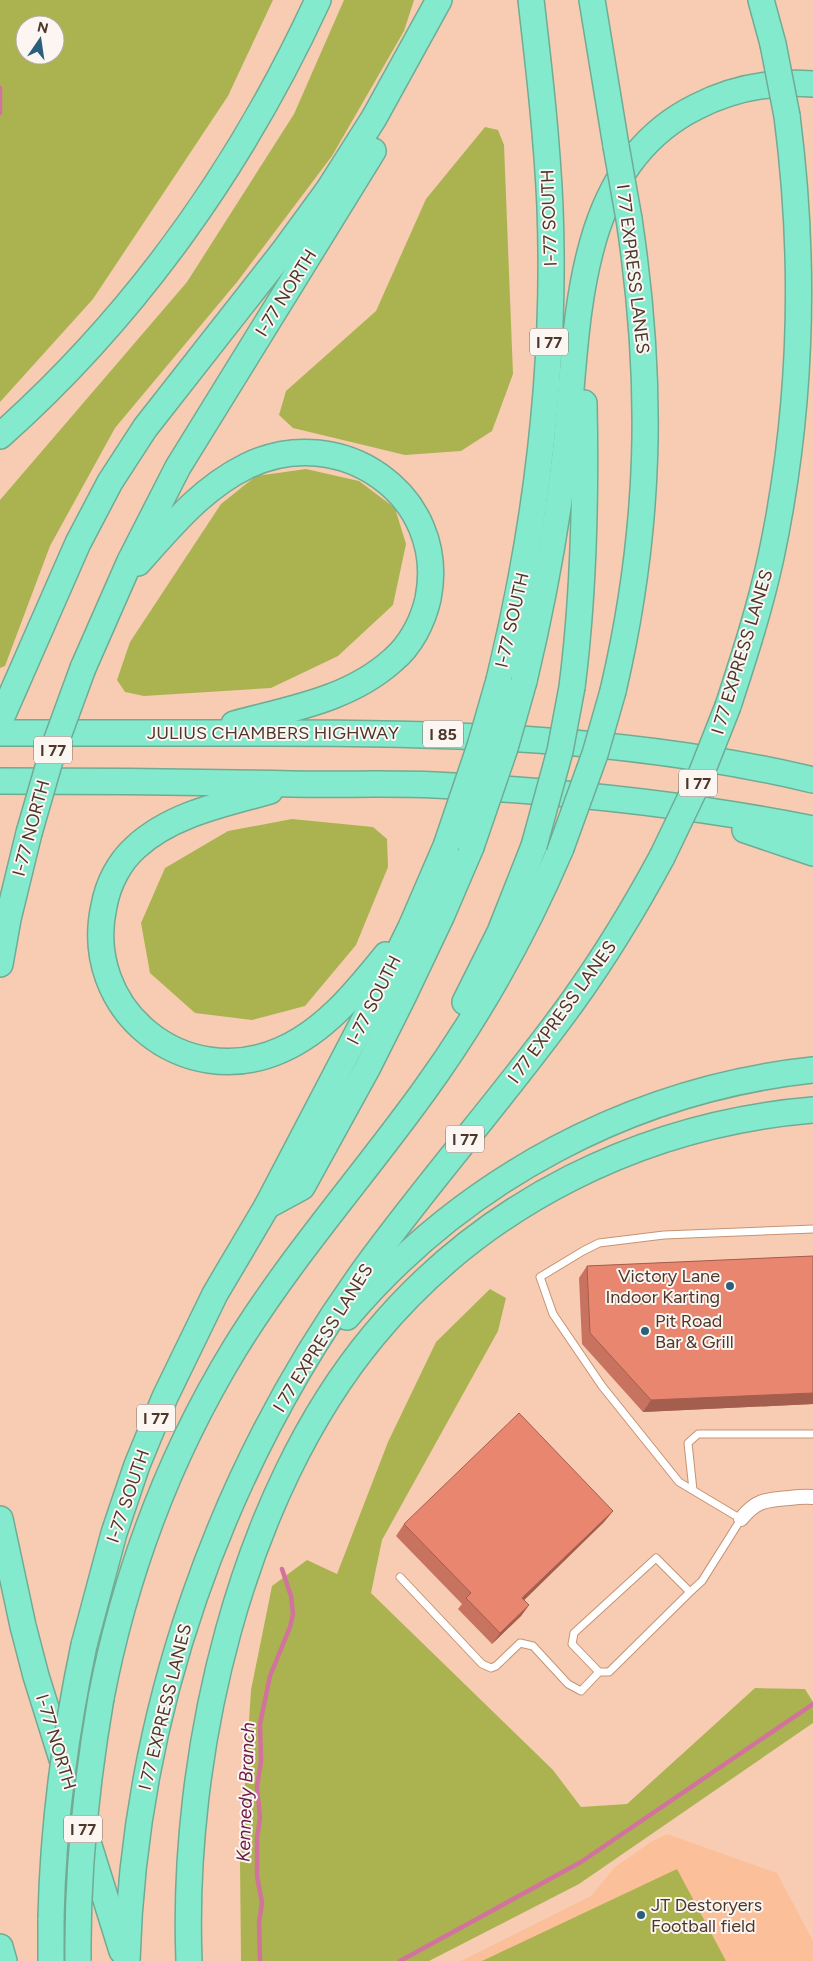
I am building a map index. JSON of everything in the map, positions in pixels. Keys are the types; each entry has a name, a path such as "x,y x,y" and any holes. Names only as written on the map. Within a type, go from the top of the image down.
{"highway":[{"path":"0,436 102,334 189,225 262,110 318,0"},
{"path":"0,721 78,543 128,453 145,428 289,244 329,189 374,118 439,0"},
{"name":"I-77 NORTH","path":"0,964 8,920 29,833 53,750 83,668 118,586 178,467 372,153 421,67 456,0"},
{"name":"I-77 SOUTH","path":"51,1961 53,1860 60,1785 68,1730 84,1645 114,1533 151,1431 180,1364 234,1260 267,1206 383,984 410,927 446,846 480,746 499,680 517,604 531,527 542,448 548,368 550,208 531,0"},
{"name":"I 77 EXPRESS LANES","path":"78,1961 83,1824 101,1698 122,1608 142,1541 168,1477 199,1412 236,1348 275,1289 446,1060 487,996 522,934 561,848 595,754 613,691 636,572 642,513 646,452 644,360 629,219 592,0"},
{"name":"I 77 EXPRESS LANES","path":"126,1961 137,1838 156,1731 184,1627 222,1523 270,1422 307,1355 365,1269 452,1155 529,1060 597,967 633,910 662,857 698,782 728,706 751,633 771,558 786,480 797,366 800,286 797,202 787,116 773,44 761,0"},
{"path":"267,1206 302,1187 368,1067 416,972 471,847 505,748 524,682 541,609 558,514 582,291 593,240 608,201 630,164 656,134 688,110 723,95 766,85 813,84"},
{"path":"397,1127 488,958 512,903 534,846 560,751 572,687 580,618 585,434 582,291"},
{"path":"118,586 180,516 207,491 230,475 248,466 279,455 322,453 363,465 376,472 398,491 416,516 424,535 429,557 430,589 421,619 405,648 395,659 368,680 334,696 314,703 198,733"},
{"name":"JULIUS CHAMBERS HIGHWAY","path":"0,734 434,734 573,742 677,755 752,767 813,780"},
{"path":"0,781 166,780 293,784 432,785 502,789 569,793 679,807 813,829"},
{"path":"293,784 210,808 172,823 145,839 125,859 105,898 100,931 100,947 108,979 123,1008 133,1020 158,1042 187,1054 222,1061 242,1061 262,1057 292,1044 318,1029 355,993 410,927"},
{"path":"679,807 813,853"},
{"path":"270,1422 327,1343 349,1316 392,1270 448,1219 512,1174 580,1137 611,1123 673,1100 739,1082 813,1070"},
{"path":"188,1961 188,1881 194,1812 203,1742 217,1673 236,1606 269,1513 290,1467 319,1413 353,1361 393,1312 435,1271 479,1234 529,1200 613,1158 676,1136 739,1120 813,1110"},
{"path":"676,1136 813,1125"},
{"name":"I-77 NORTH","path":"0,1519 36,1676 126,1961"},
{"path":"0,1946 4,1961"}],"street":[{"path":"741,1520 749,1509 768,1499 813,1497"}],"lane":[{"path":"690,1592 656,1558 574,1633 572,1644 599,1672 609,1672 690,1592 702,1580 741,1520 679,1482 602,1386 553,1314 540,1277 599,1243 664,1235 813,1229"},
{"path":"693,1490 688,1442 698,1434 813,1434"},
{"path":"400,1577 482,1664 491,1668 496,1666 520,1643 527,1643 533,1646 568,1684 582,1691 599,1672"}],"shaded area":[{"path":"667,1834 777,1873 813,1941 813,1961 461,1961 591,1896 615,1867 651,1842"}],"green space":[{"path":"0,0 273,0 228,96 93,299 0,402"},
{"path":"344,0 414,0 404,31 332,156 237,282 115,428 50,546 5,666 0,668 0,500 187,282 294,114"},
{"path":"485,127 498,130 504,145 513,374 492,431 461,451 405,455 293,428 279,415 286,391 376,311 426,199"},
{"path":"306,469 359,481 395,508 406,544 393,605 338,656 271,688 144,696 125,692 117,680 130,642 221,504 256,476"},
{"path":"292,819 373,827 387,839 388,867 356,945 305,1006 252,1020 195,1013 150,973 141,923 165,868 228,831"},
{"path":"490,1289 506,1298 498,1331 382,1540 371,1593 553,1770 581,1807 627,1804 755,1688 805,1689 813,1702 813,1723 579,1884 429,1961 241,1961 240,1860 251,1690 272,1586 307,1560 337,1574 388,1442 436,1342"},
{"name":"JT Destoryers Football field","path":"677,1869 726,1961 482,1961"}],"building":[{"path":"813,1256 813,1393 651,1400 590,1333 587,1266"},
{"path":"519,1413 613,1511 522,1598 529,1605 500,1633 466,1598 471,1593 404,1524"}],"waterway":[{"name":"Kennedy Branch","path":"0,88 0,113"},
{"name":"Kennedy Branch","path":"260,1961 259,1922 262,1903 257,1876 257,1838 260,1818 257,1787 261,1761 260,1724 270,1676 290,1627 293,1614 291,1596 282,1569"},
{"path":"400,1961 581,1862 813,1704"}],"place":[{"name":"Victory Lane Indoor Karting","path":"730,1286"},
{"name":"Pit Road Bar & Grill","path":"645,1331"},
{"name":"JT Destoryers Football field","path":"641,1915"}]}
